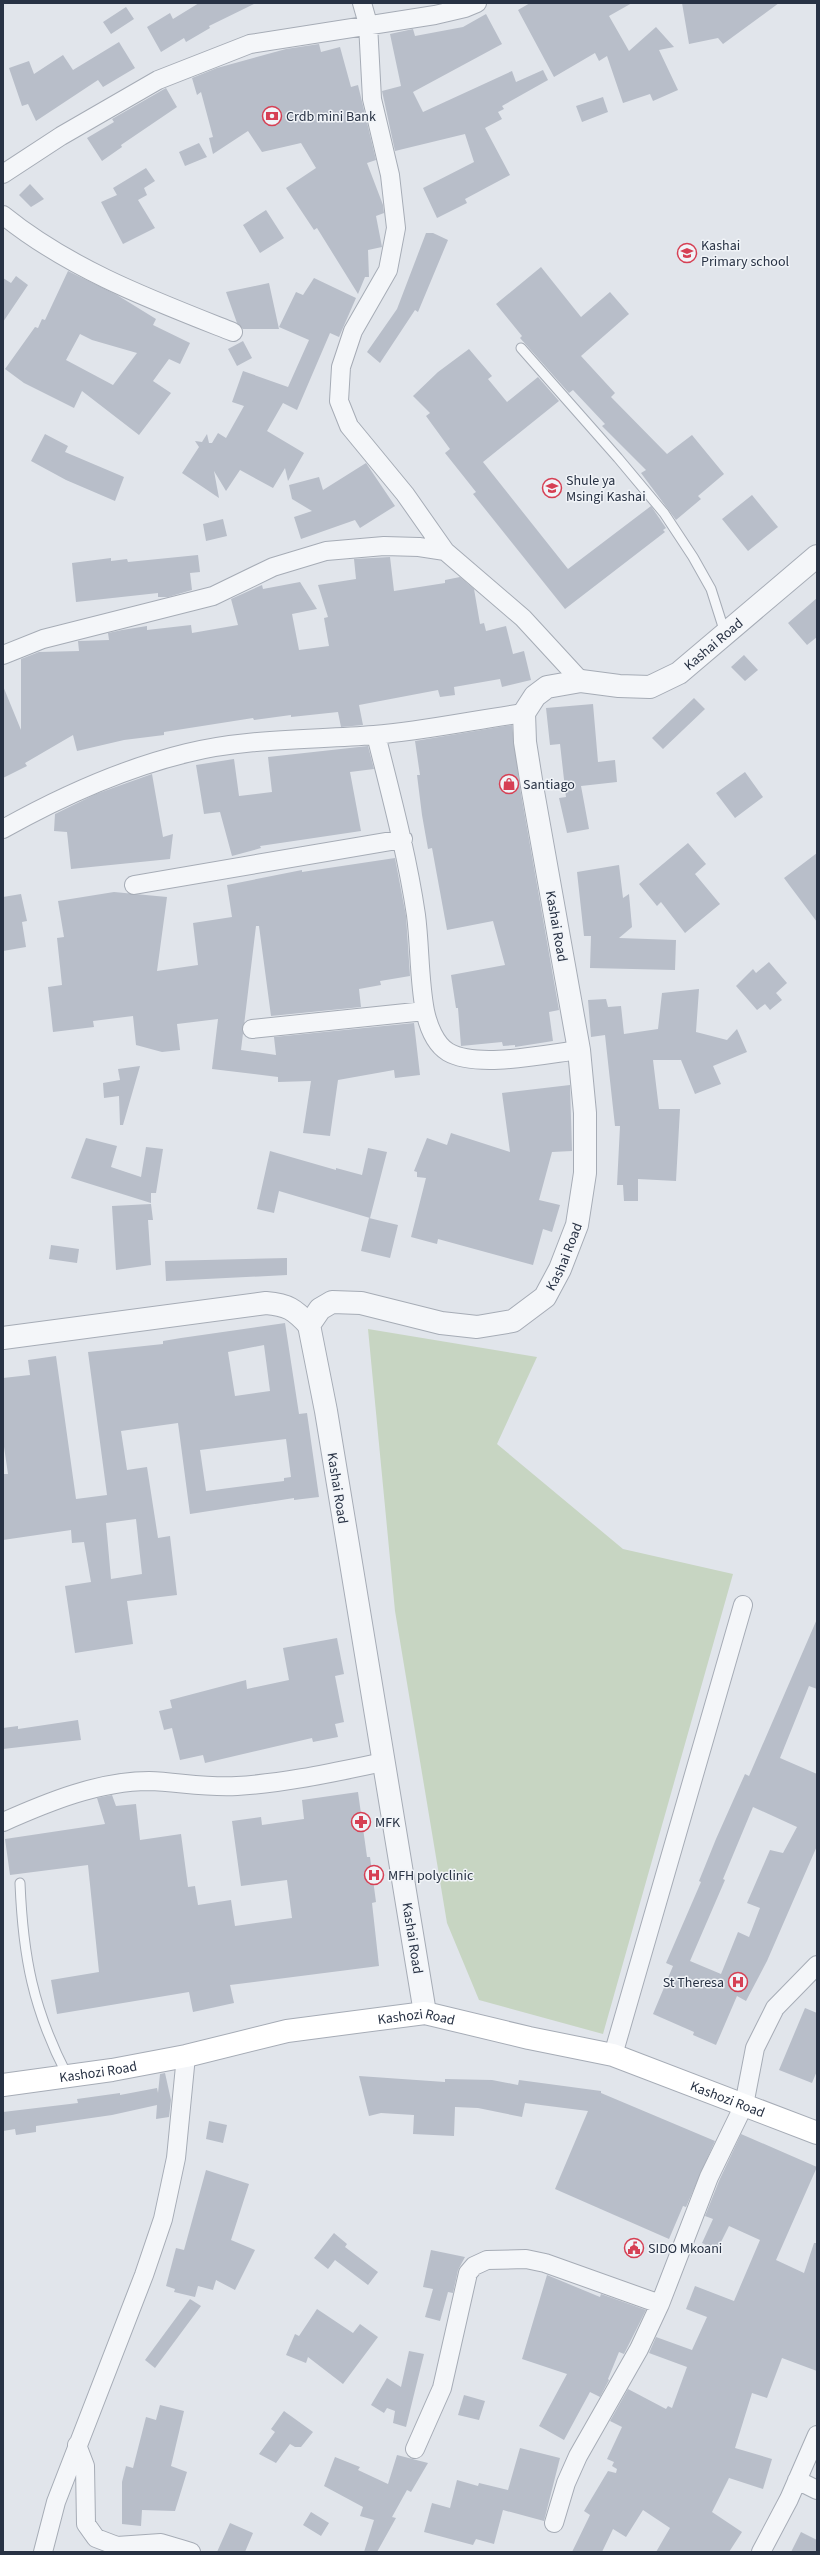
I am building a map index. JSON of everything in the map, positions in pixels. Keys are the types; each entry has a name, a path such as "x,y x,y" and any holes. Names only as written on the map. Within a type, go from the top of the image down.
{"main road":[{"name":"Kashozi Road","path":"3,2085 68,2076 186,2056 287,2032 426,2013 529,2038 613,2055 817,2133"}],"street":[{"path":"362,3 368,24 372,99 390,175 396,228 388,270 353,331 341,367 339,401 349,426 405,494 445,551 523,618 581,681"},
{"path":"3,174 61,136 158,80 250,44 368,24 435,15 465,8 477,3"},
{"path":"3,215 24,232 76,265 144,297 233,332"},
{"path":"3,655 50,637 213,596 273,567 326,551 384,546 419,547 445,551"},
{"name":"Kashai Road","path":"426,2013 326,1411 309,1325 320,1309 332,1302 360,1303 441,1323 478,1327 513,1321 545,1297 560,1269 577,1225 586,1173 585,1113 579,1050 532,786 525,742 524,713 535,696 547,687 581,681 618,686 650,686 679,673 817,556"},
{"path":"3,829 58,799 120,772 188,752 252,743 376,735 524,713"},
{"path":"376,735 403,839 416,916 425,1011 433,1036 448,1052 465,1058 483,1060 579,1050"},
{"path":"134,885 403,839"},
{"path":"252,1029 425,1011"},
{"path":"3,1338 266,1303 284,1305 296,1312 309,1325"},
{"path":"613,2055 744,1605"},
{"path":"3,1822 30,1810 115,1784 149,1781 212,1787 237,1786 295,1780 384,1762"},
{"path":"554,2523 566,2483 578,2456 639,2349 660,2304 709,2177 744,2105 756,2048 775,2008 817,1965"},
{"path":"43,2552 56,2502 144,2275 163,2219 176,2158 186,2056"},
{"path":"415,2449 442,2388 462,2294 468,2273 474,2266 487,2260 526,2259 545,2263 660,2304"},
{"path":"761,2552 797,2480 817,2435"},
{"path":"77,2445 84,2466 85,2515 91,2532 102,2542 118,2546 140,2548 161,2543 191,2552"},
{"path":"797,2480 817,2490"}],"lane":[{"path":"520,348 618,458 664,514 694,557 711,589 726,634"},
{"path":"20,1883 22,1933 35,1998 51,2043 68,2076"}],"green space":[{"path":"368,1329 537,1357 497,1444 623,1549 733,1574 603,2034 479,2000 447,1923 395,1611"}],"building":[{"path":"199,3 256,3 209,26 210,28 186,42 184,38 161,52 147,27 170,13 173,19"},
{"path":"530,3 632,3 609,16 629,51 656,27 674,47 659,50 678,90 653,101 650,94 623,103 607,56 599,61 595,53 554,77 518,10"},
{"path":"682,3 779,3 723,44 718,38 689,44"},
{"path":"126,7 134,19 111,34 103,22"},
{"path":"486,14 502,44 413,92 423,112 512,71 516,82 543,70 548,80 502,106 504,109 498,112 502,119 485,128 510,175 465,199 467,203 437,218 423,188 474,162 465,134 395,151 382,91 401,86 390,34 413,29 415,36 463,27"},
{"path":"119,42 135,68 103,87 98,80 36,121 28,104 22,106 9,68 29,61 34,74 63,55 73,70"},
{"path":"319,44 321,52 340,47 351,87 358,85 376,160 367,163 383,205 384,213 376,216 382,247 368,250 369,277 365,277 358,294 317,228 314,230 286,188 316,168 301,143 262,152 248,131 213,154 209,138 213,137 201,92 197,95 192,78 217,68 286,49"},
{"path":"166,88 177,107 121,145 122,147 102,161 87,138 114,122 112,119"},
{"path":"603,97 608,112 582,122 576,106"},
{"path":"199,143 207,157 185,166 179,152"},
{"path":"146,168 155,181 144,188 147,195 138,200 155,228 123,244 101,202 117,195 113,188"},
{"path":"30,184 44,199 31,207 19,195"},
{"path":"266,210 284,238 260,253 243,225"},
{"path":"426,233 433,233 448,240 418,312 415,310 380,363 367,352 397,309"},
{"path":"541,267 581,317 610,292 629,314 581,356 615,393 611,397 667,454 692,435 724,474 698,496 701,499 676,520 641,473 646,470 602,426 605,424 573,390 569,393 520,338 522,336 496,304"},
{"path":"68,271 117,295 156,319 153,325 190,343 180,364 169,359 153,381 171,393 139,435 82,391 74,408 24,383 5,369 35,327 38,328 42,319 45,320","holes":["80,334 92,340 137,353 113,385 66,360"]},
{"path":"16,276 28,285 3,322 3,278 11,283"},
{"path":"314,278 356,298 339,337 330,333 297,410 283,403 267,431 304,453 288,481 285,468 273,488 240,470 226,491 214,471 219,498 182,473 199,447 195,441 202,442 207,434 209,443 212,443 218,433 226,438 244,406 232,402 243,371 288,387 309,340 279,327 296,292 303,295"},
{"path":"269,283 279,329 243,329 237,323 226,292"},
{"path":"243,341 252,358 237,366 228,349"},
{"path":"469,349 492,376 488,379 507,402 538,377 559,401 483,462 568,569 651,506 666,528 663,530 665,532 565,609 473,494 476,492 445,453 450,449 426,416 430,413 413,396 438,372"},
{"path":"45,434 68,446 65,452 124,477 115,501 66,480 31,461"},
{"path":"366,463 395,506 360,528 355,520 301,539 294,517 312,511 292,499 289,485 319,477 323,490"},
{"path":"752,495 778,527 748,551 722,519"},
{"path":"223,519 227,536 206,541 203,524"},
{"path":"198,555 200,572 190,573 192,590 168,597 158,597 158,593 76,602 72,563 111,558 111,561 127,559 128,562"},
{"path":"390,557 394,591 445,583 445,580 460,577 474,589 480,624 484,623 486,631 506,626 513,654 524,651 531,680 502,687 500,679 454,687 455,695 440,697 438,690 359,705 363,725 341,727 338,712 291,717 291,715 254,720 253,718 164,732 164,735 124,740 77,751 73,735 25,763 27,766 3,778 3,686 21,730 21,659 39,652 79,651 78,641 109,640 108,633 147,626 147,630 191,625 192,633 238,625 231,599 262,585 263,589 300,582 317,609 292,614 299,650 329,646 324,618 328,617 318,585 356,579 354,559"},
{"path":"817,598 817,637 807,645 788,623"},
{"path":"744,655 758,670 745,681 731,667"},
{"path":"694,698 705,709 663,749 652,738"},
{"path":"593,704 598,762 615,760 617,782 581,786 589,829 567,833 559,798 566,797 560,744 550,745 546,708"},
{"path":"512,725 520,788 559,1010 549,1012 553,1041 515,1047 515,1045 503,1046 502,1042 461,1046 458,1008 456,1008 451,975 505,965 493,921 447,930 432,848 428,849 422,815 417,775 420,775 415,741"},
{"path":"368,746 374,769 350,772 361,831 260,846 261,848 232,856 220,812 204,814 196,765 234,759 239,796 272,792 268,757"},
{"path":"745,772 763,797 735,818 716,793"},
{"path":"152,774 163,837 173,834 170,859 71,869 67,832 54,831 55,814 96,794"},
{"path":"688,843 706,864 695,874 720,904 685,933 661,902 657,906 639,884"},
{"path":"817,853 817,922 784,878"},
{"path":"395,858 406,916 410,976 380,981 381,985 359,989 361,1007 271,1016 259,926 256,926 241,1050 276,1055 274,1037 414,1023 420,1075 395,1078 394,1070 338,1080 330,1136 303,1133 311,1081 278,1082 278,1077 212,1069 218,1019 177,1024 180,1050 162,1052 136,1045 133,1016 93,1021 94,1027 53,1032 48,987 62,985 57,938 64,937 58,901 114,892 167,897 157,971 198,965 193,923 232,917 227,885 302,870 302,872"},
{"path":"619,865 623,898 629,894 632,927 619,938 676,940 675,970 590,968 591,936 584,936 577,872"},
{"path":"21,894 27,921 22,922 26,947 3,951 3,897"},
{"path":"769,962 787,983 776,993 782,1000 770,1010 765,1004 757,1010 736,986 753,969 756,973"},
{"path":"699,989 696,1032 727,1040 737,1029 747,1052 713,1066 721,1084 695,1094 681,1060 653,1060 659,1109 680,1109 676,1181 638,1179 638,1201 624,1201 623,1185 617,1185 620,1126 615,1126 605,1035 591,1037 588,1000 606,999 608,1007 621,1006 624,1034 658,1029 662,993"},
{"path":"140,1066 123,1125 120,1125 119,1096 104,1098 103,1083 120,1080 118,1069"},
{"path":"570,1085 572,1151 552,1152 539,1200 560,1205 552,1232 543,1229 533,1265 438,1239 437,1244 411,1237 426,1178 417,1177 417,1172 414,1171 427,1138 447,1145 451,1133 510,1152 502,1093"},
{"path":"86,1138 117,1146 111,1167 141,1177 146,1147 163,1149 156,1193 151,1193 151,1203 71,1178"},
{"path":"368,1148 387,1152 370,1218 279,1191 274,1213 257,1209 270,1151 336,1170 336,1168 362,1175"},
{"path":"151,1204 153,1220 148,1220 151,1265 116,1270 112,1206"},
{"path":"369,1218 398,1225 390,1258 361,1251"},
{"path":"51,1245 79,1249 77,1263 49,1259"},
{"path":"287,1258 287,1275 166,1281 165,1261"},
{"path":"285,1323 299,1414 307,1413 319,1497 294,1500 294,1498 190,1514 178,1423 121,1431 127,1470 147,1467 158,1538 170,1536 177,1595 127,1601 133,1644 75,1653 65,1586 91,1582 84,1542 72,1543 71,1530 3,1540 3,1474 8,1474 3,1440 3,1378 30,1375 28,1360 56,1356 76,1499 107,1495 88,1352 163,1344 163,1341","holes":["264,1345 270,1391 235,1396 228,1352","286,1439 291,1477 284,1478 284,1481 206,1491 200,1450","136,1519 142,1574 111,1579 106,1523"]},
{"path":"817,1619 817,1689 809,1686 780,1758 817,1774 817,1846 767,1961 746,2001 737,1996 716,2045 693,2035 694,2032 653,2014 673,1966 666,1963 701,1882 699,1881 745,1774 749,1776","holes":["753,1807 797,1827 783,1853 770,1850 747,1903 760,1908 749,1937 738,1932 721,1974 690,1961 725,1880 723,1879"]},
{"path":"337,1638 344,1674 335,1676 344,1722 335,1724 338,1737 313,1742 312,1738 205,1763 203,1755 180,1760 172,1728 164,1730 159,1711 172,1708 170,1700 246,1680 247,1689 289,1680 283,1648"},
{"path":"78,1720 81,1740 3,1749 3,1728 18,1726 18,1729"},
{"path":"358,1792 367,1857 370,1857 376,1902 372,1903 379,1966 230,1985 234,2003 193,2012 189,1992 57,2014 51,1980 99,1972 88,1865 10,1875 5,1839 105,1824 97,1798 112,1795 116,1806 136,1804 140,1840 181,1834 188,1887 195,1886 198,1905 231,1900 235,1926 292,1918 287,1880 241,1886 232,1821 261,1817 262,1825 304,1819 302,1800"},
{"path":"805,2008 817,2013 817,2071 812,2083 779,2070"},
{"path":"165,2073 171,2100 169,2117 156,2119 157,2105 112,2115 36,2126 36,2132 16,2135 15,2129 3,2131 3,2112 78,2103 77,2099 120,2093 120,2095 157,2088 158,2093 160,2074"},
{"path":"359,2076 445,2082 445,2079 492,2080 518,2085 519,2080 601,2091 601,2093 715,2141 686,2207 683,2206 669,2239 555,2189 588,2111 525,2103 522,2117 478,2108 455,2107 454,2136 413,2134 414,2115 381,2113 369,2116"},
{"path":"209,2121 227,2125 223,2143 206,2139"},
{"path":"741,2134 817,2167 776,2260 804,2273 814,2243 817,2243 817,2371 782,2358 767,2398 752,2393 735,2448 772,2459 763,2489 729,2478 712,2512 742,2532 729,2552 656,2552 670,2528 643,2510 626,2537 613,2529 602,2552 572,2552 590,2515 584,2511 608,2471 616,2473 617,2469 612,2466 614,2462 607,2459 622,2427 610,2421 628,2389 666,2409 668,2406 672,2408 687,2367 649,2353 656,2337 692,2350 707,2317 686,2309 695,2286 734,2301 760,2240 729,2226 717,2250 702,2243 713,2219 705,2216 719,2181"},
{"path":"206,2170 249,2184 231,2240 255,2250 235,2290 216,2280 213,2290 198,2286 195,2297 174,2292 175,2289 166,2286 176,2248 184,2250"},
{"path":"334,2233 347,2244 345,2247 378,2272 368,2285 335,2260 328,2269 314,2258"},
{"path":"431,2250 465,2257 458,2270 453,2293 448,2292 440,2321 425,2317 433,2289 423,2287"},
{"path":"547,2275 600,2297 601,2294 646,2310 624,2354 619,2352 608,2379 609,2380 600,2397 590,2392 564,2440 539,2426 567,2374 522,2359"},
{"path":"190,2299 201,2306 155,2368 145,2360"},
{"path":"317,2309 353,2333 360,2324 378,2337 343,2384 308,2357 306,2363 286,2355 295,2334 299,2336"},
{"path":"409,2351 424,2354 406,2427 393,2423 395,2411 387,2408 384,2413 371,2405 387,2378 401,2387"},
{"path":"464,2395 485,2401 479,2420 458,2415"},
{"path":"160,2405 184,2411 171,2466 187,2472 175,2511 142,2510 141,2526 122,2524 122,2482 126,2466 133,2468 146,2417 156,2420"},
{"path":"284,2411 313,2432 301,2447 295,2447 290,2444 276,2463 259,2454 275,2432 271,2429"},
{"path":"520,2448 560,2458 544,2521 503,2510 494,2544 476,2539 473,2545 424,2532 432,2503 450,2508 457,2480 478,2486 479,2483 508,2490"},
{"path":"397,2455 428,2463 411,2492 407,2490 392,2517 396,2518 377,2552 364,2552 374,2520 360,2516 363,2507 324,2486 335,2457 360,2467 358,2470 388,2484"},
{"path":"311,2512 329,2523 321,2536 303,2525"},
{"path":"230,2523 253,2533 245,2552 217,2552"},
{"path":"801,2532 817,2540 817,2552 791,2552"}],"place":[{"name":"Crdb mini Bank","path":"272,116"},
{"name":"Kashai Primary school","path":"687,253"},
{"name":"Shule ya Msingi Kashai","path":"552,488"},
{"name":"Santiago","path":"509,784"},
{"name":"MFK","path":"361,1822"},
{"name":"MFH polyclinic","path":"374,1875"},
{"name":"St Theresa","path":"738,1982"},
{"name":"SIDO Mkoani","path":"634,2248"}]}
